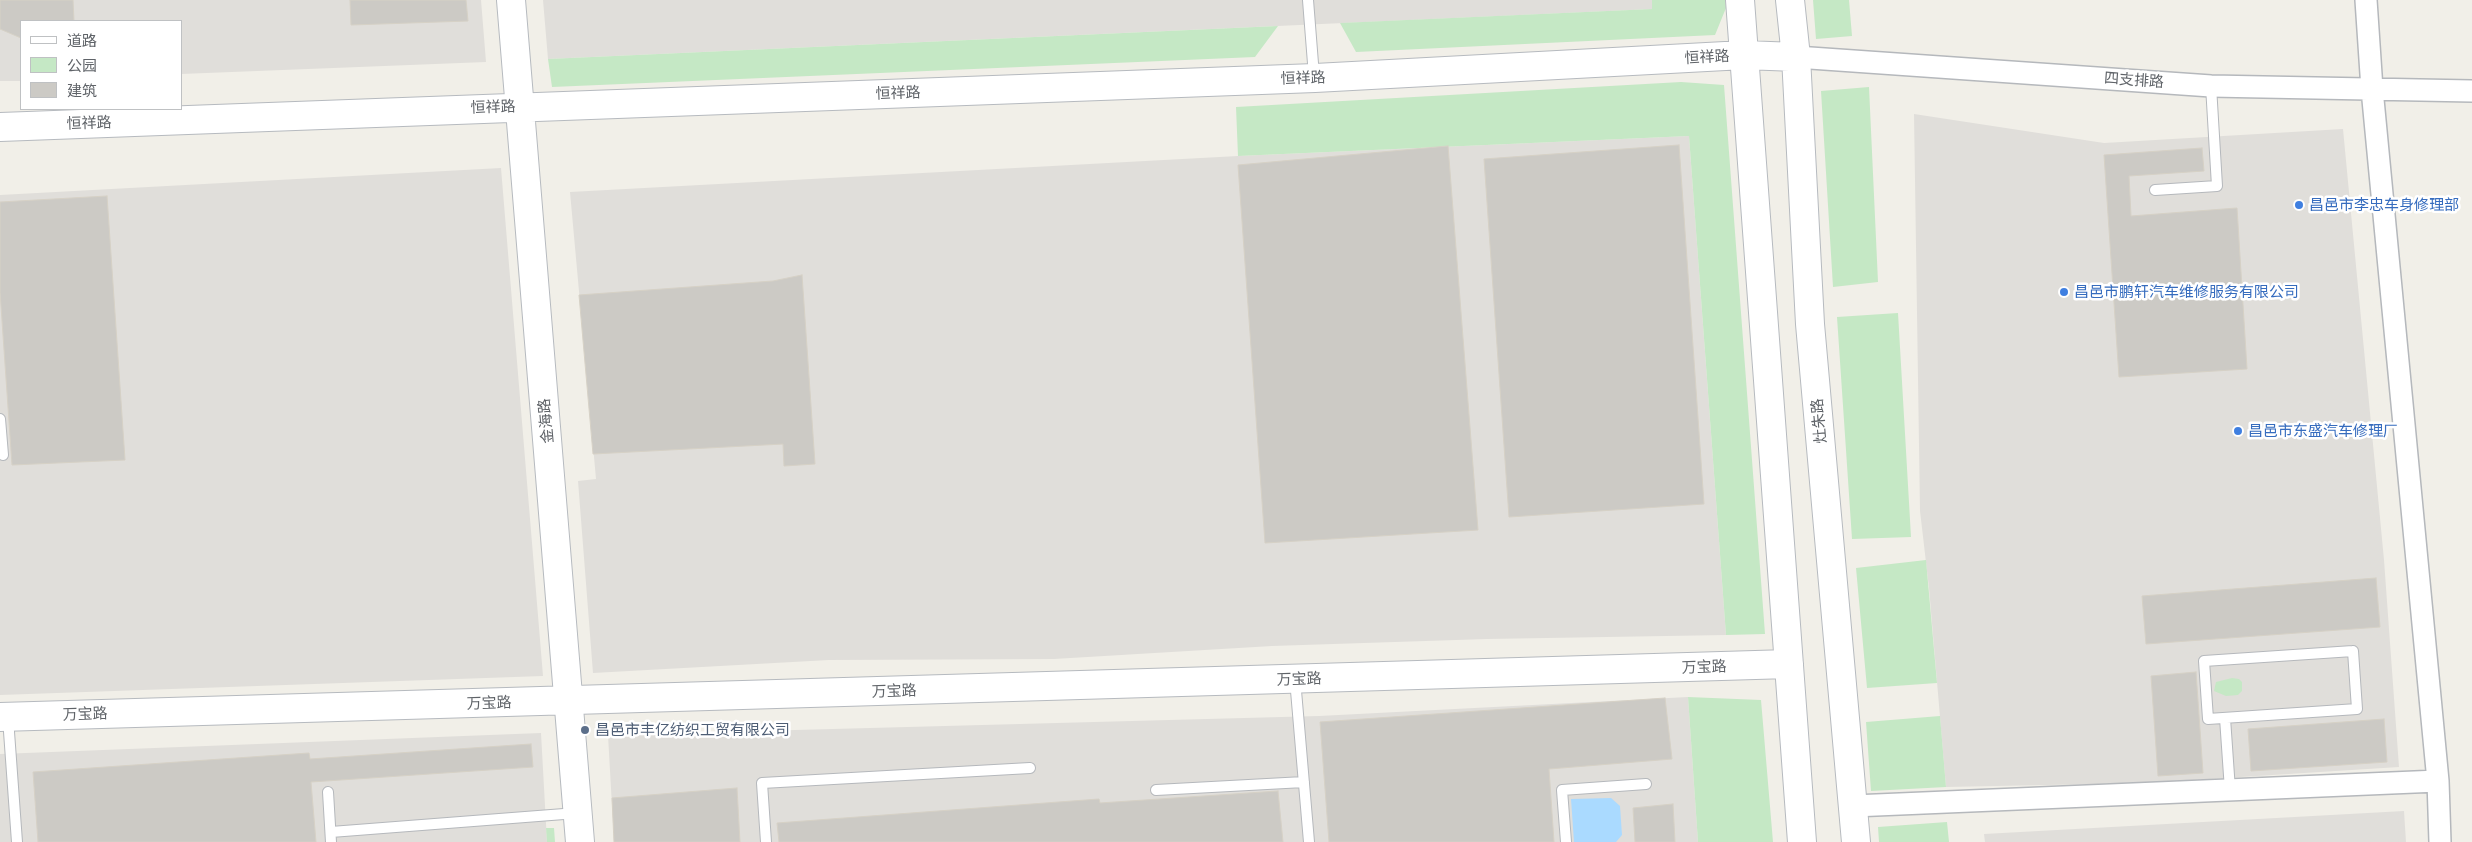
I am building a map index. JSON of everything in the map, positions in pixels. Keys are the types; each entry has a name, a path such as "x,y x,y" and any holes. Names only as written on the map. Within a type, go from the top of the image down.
{"street":[{"name":"金海路","path":"511,0 570,700 580,842"},
{"path":"1740,0 1802,842"},
{"name":"灶朱路","path":"1790,0 1796,57 1810,324 1856,842"},
{"path":"2366,0 2372,88 2438,781 2440,842"},
{"name":"恒祥路","path":"0,127 519,106 1314,78 1744,55 1796,57"},
{"name":"四支排路","path":"1796,57 2211,86 2472,91"},
{"name":"万宝路","path":"4,717 1789,664"},
{"path":"1853,806 2438,781"}],"lane":[{"path":"1308,0 1314,78"},
{"path":"2155,190 2216,186 2211,86"},
{"path":"0,419 3,455"},
{"path":"2353,651 2357,709 2225,718 2208,719 2204,661 2353,651"},
{"path":"1295,679 1309,842"},
{"path":"4,717 17,842"},
{"path":"2225,718 2230,790"},
{"path":"766,842 762,783 1030,768"},
{"path":"1156,790 1304,782"},
{"path":"1566,842 1562,790 1646,784"},
{"path":"328,792 331,837 578,813"}],"shaded area":[{"path":"0,0 481,0 486,62 182,74 182,20 20,20 20,81 0,81"},
{"path":"543,0 1652,0 1653,9 548,59"},
{"path":"1914,114 2104,143 2343,129 2384,560 2399,767 2146,783 1946,787 1929,588 1920,511"},
{"path":"1689,136 1726,635 1487,639 1272,646 1054,659 829,660 593,673 578,481 596,479 570,192 1238,156"},
{"path":"501,168 543,676 0,695 0,195"},
{"path":"1688,697 1698,842 614,842 608,735 1319,716"},
{"path":"541,733 547,842 0,842 0,754"},
{"path":"2404,811 2406,842 1985,842 1984,834"}],"green space":[{"path":"1652,0 1725,0 1726,8 1715,35 1356,52 1340,23 1652,9"},
{"path":"1813,0 1849,0 1852,36 1816,39"},
{"path":"1278,26 1255,57 552,87 548,59"},
{"path":"1681,82 1724,85 1765,634 1726,635 1689,136 1238,156 1236,107"},
{"path":"1869,87 1878,282 1833,287 1821,91"},
{"path":"1898,313 1911,537 1852,539 1837,317"},
{"path":"1926,560 1937,683 1867,688 1856,568"},
{"path":"2232,678 2239,679 2242,682 2242,691 2238,695 2226,696 2214,691 2216,682"},
{"path":"1688,697 1761,700 1773,842 1698,842"},
{"path":"1940,716 1946,787 1871,791 1866,722"},
{"path":"1947,822 1949,842 1879,842 1878,827"},
{"path":"546,828 554,828 555,842 547,842"}],"water":[{"path":"1611,798 1620,806 1622,835 1616,842 1574,842 1571,799"}],"building":[{"path":"0,0 73,0 74,20 20,20 20,38 0,29"},
{"path":"350,0 466,0 468,21 351,25"},
{"path":"1679,145 1704,504 1509,517 1484,159"},
{"path":"1448,146 1478,530 1265,543 1238,165"},
{"path":"2202,148 2204,171 2129,176 2131,216 2237,208 2247,369 2119,377 2104,155"},
{"path":"107,196 125,460 12,465 0,292 0,202"},
{"path":"802,275 815,464 784,466 783,444 593,454 579,295 773,281"},
{"path":"2376,578 2380,627 2146,644 2142,596"},
{"path":"2196,672 2203,773 2158,776 2151,676"},
{"path":"1665,698 1672,759 1549,769 1554,842 1329,842 1320,722"},
{"path":"2384,719 2387,762 2251,771 2248,729"},
{"path":"531,744 533,767 311,782 316,842 38,842 33,772 309,753 310,759"},
{"path":"737,788 740,842 614,842 612,798"},
{"path":"1278,791 1283,842 779,842 777,823 1099,799 1100,803"},
{"path":"1673,804 1675,842 1635,842 1633,808"}],"place":[{"name":"昌邑市李忠车身修理部","path":"2299,205"},
{"name":"昌邑市鹏轩汽车维修服务有限公司","path":"2064,292"},
{"name":"昌邑市东盛汽车修理厂","path":"2238,431"},
{"name":"昌邑市丰亿纺织工贸有限公司","path":"585,730"}]}
